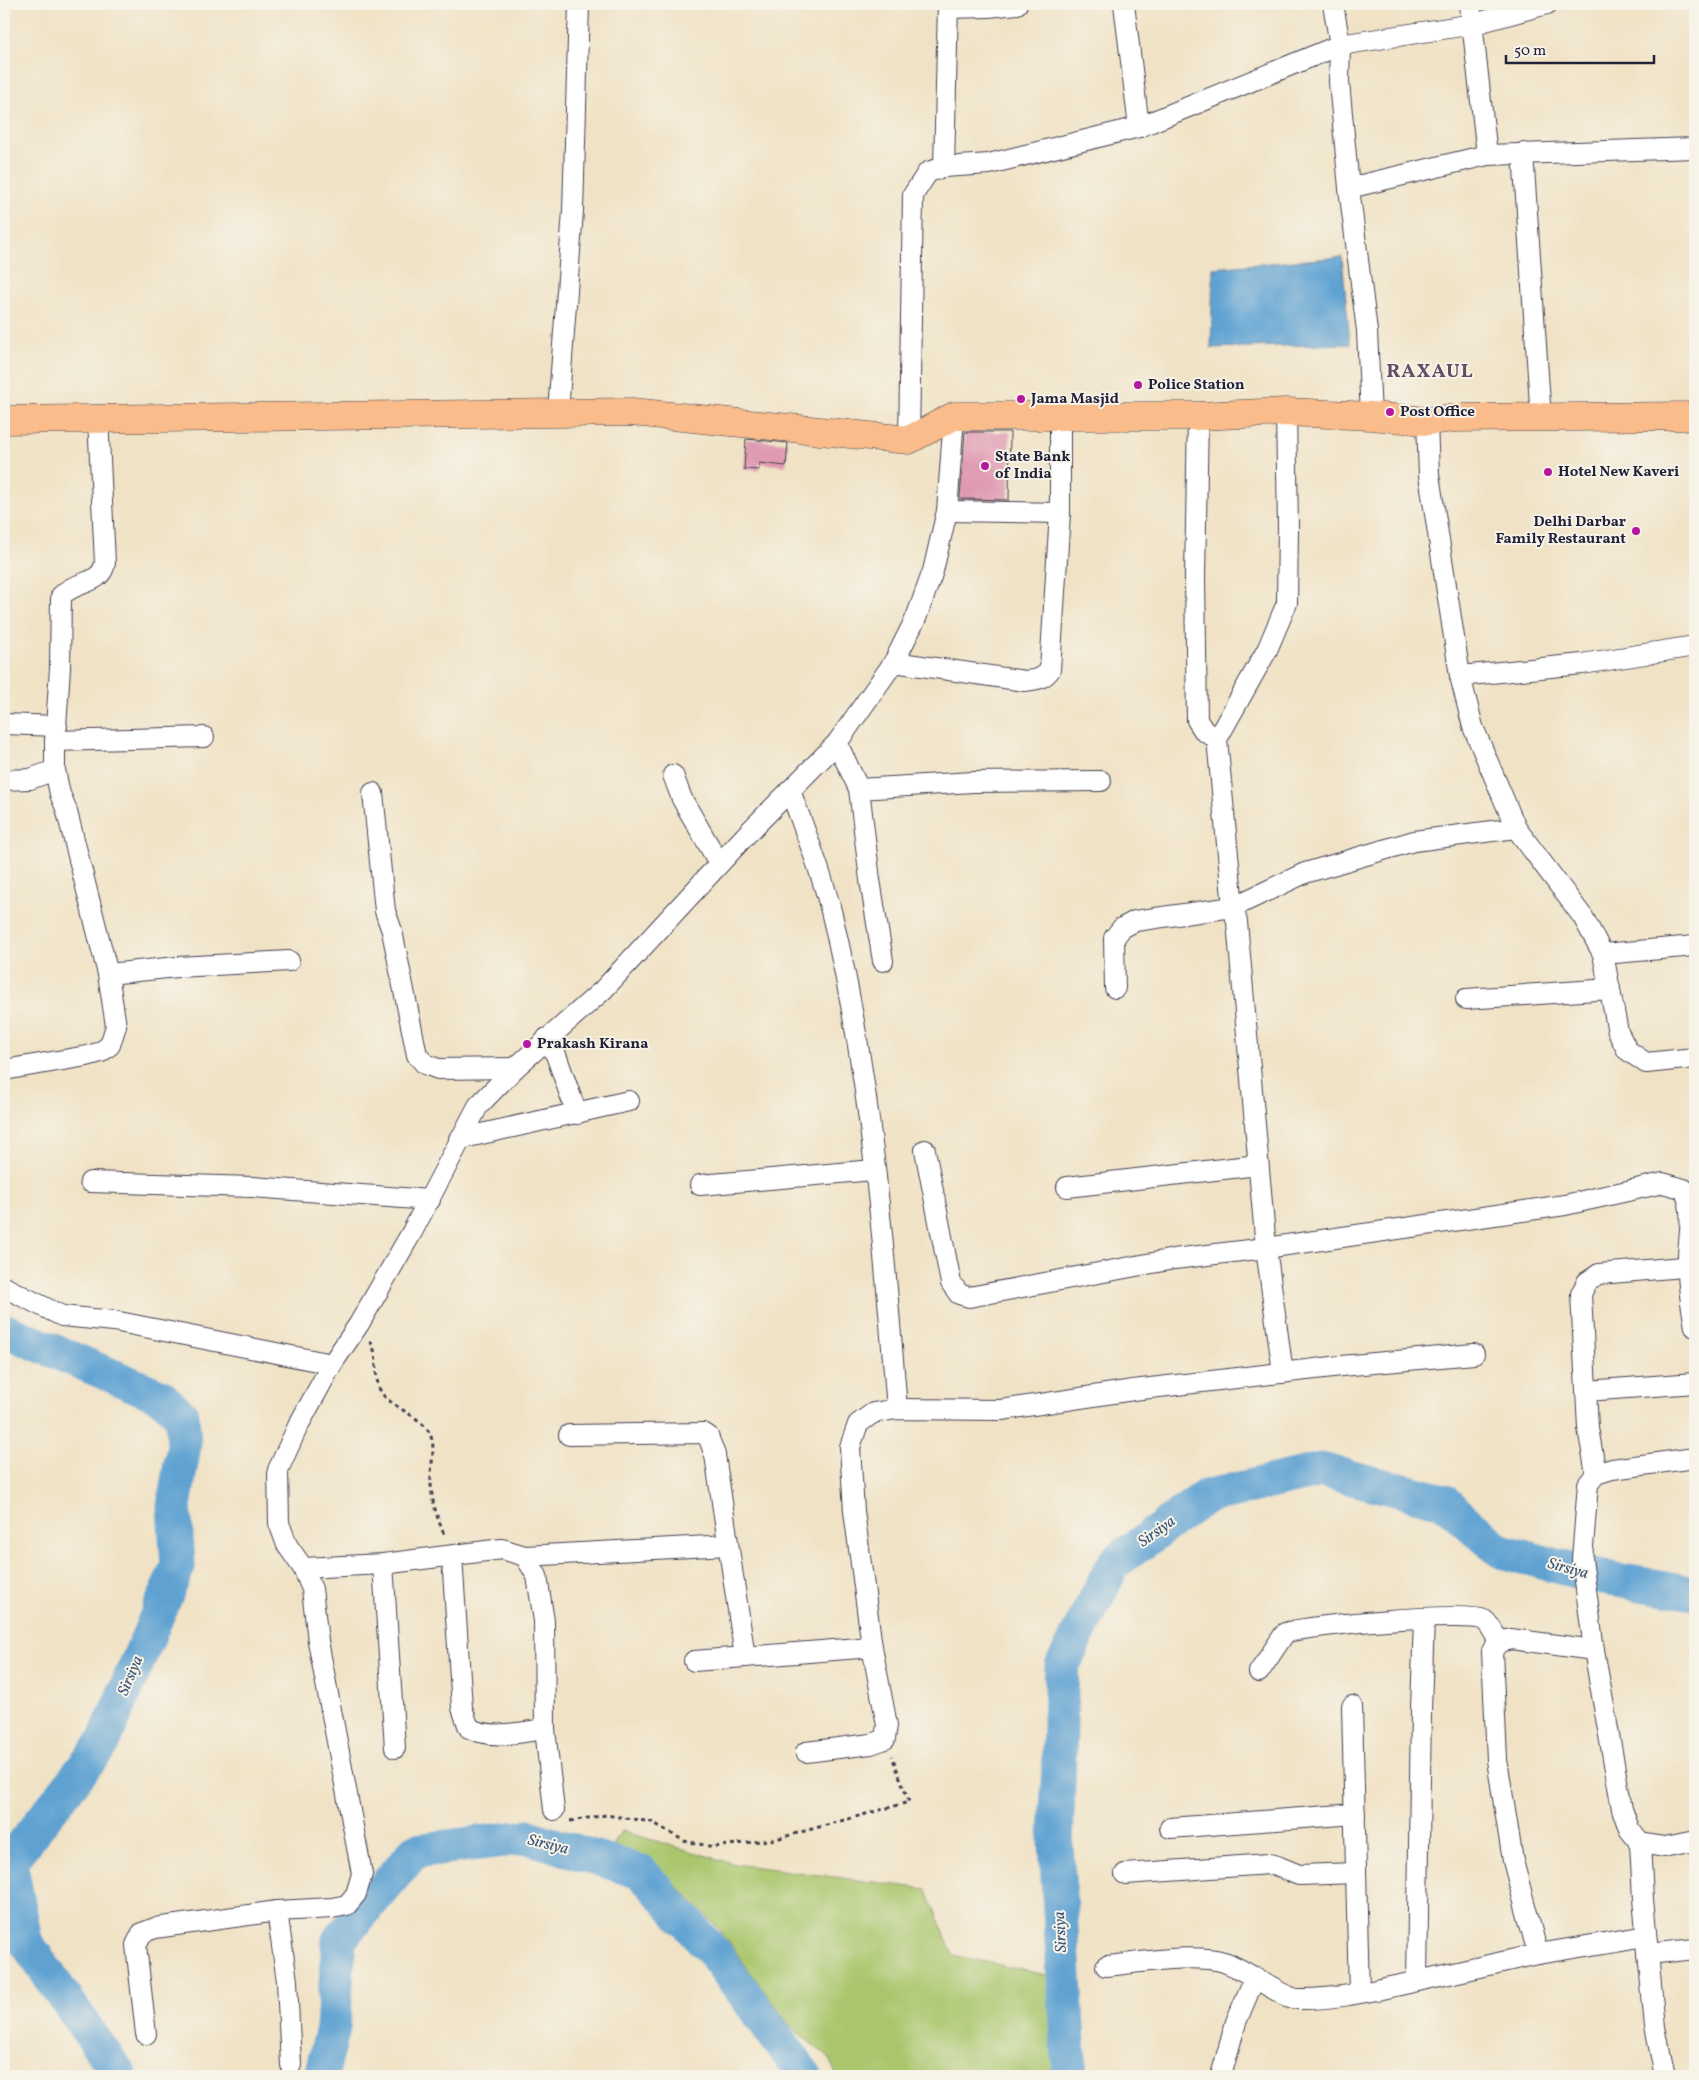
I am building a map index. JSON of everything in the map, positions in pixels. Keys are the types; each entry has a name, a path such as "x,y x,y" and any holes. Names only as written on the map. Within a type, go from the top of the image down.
{"main road":[{"path":"4,420 632,412 909,440 954,416 1198,416 1286,412 1427,421 1455,418 1541,419 1695,416"}],"street":[{"path":"558,412 573,211 579,4"},
{"path":"944,167 948,6 988,7 1017,4"},
{"path":"1124,4 1140,127"},
{"path":"1332,4 1340,45 1339,82 1349,188 1367,331 1371,416"},
{"path":"1470,4 1474,24 1487,155"},
{"path":"909,440 913,195 928,172 944,167 989,164 1140,127 1340,45 1474,24 1547,4"},
{"path":"1349,188 1487,155 1695,148"},
{"path":"1523,153 1541,419"},
{"path":"1283,1373 1266,1248 1217,739 1267,650 1287,603 1286,412"},
{"path":"146,2034 136,1945 142,1933 155,1928 277,1911 332,1908 347,1905 356,1894 362,1874 318,1641 312,1589 303,1568 287,1545 279,1523 278,1470 298,1426 332,1364 359,1324 430,1200 459,1139 478,1106 515,1068 603,990 719,863 837,743 894,662 916,618 933,571 947,511 954,416"},
{"path":"894,662 1025,681 1039,680 1046,676 1050,670 1060,512 1060,416"},
{"path":"1198,416 1195,577 1197,720 1204,730 1217,739"},
{"path":"4,1070 102,1052 110,1045 116,1026 108,974 55,770 61,596 66,590 98,577 103,572 105,563 98,418"},
{"path":"1427,421 1429,475 1460,676 1473,726 1516,828 1583,917 1603,954 1618,1032 1627,1050 1646,1063 1695,1058"},
{"path":"947,511 1060,512"},
{"path":"1460,676 1582,664 1695,646"},
{"path":"4,724 56,734 204,736"},
{"path":"837,743 858,788 883,961"},
{"path":"4,780 30,778 55,770"},
{"path":"673,775 682,799 719,863"},
{"path":"858,788 973,782 1101,781"},
{"path":"790,790 833,918 860,1059 886,1262 897,1409"},
{"path":"372,793 385,911 392,931 417,1055 425,1064 438,1069 515,1068"},
{"path":"1115,988 1114,938 1122,928 1135,921 1233,907 1305,872 1414,841 1516,828"},
{"path":"1603,954 1695,946"},
{"path":"108,974 177,967 289,961"},
{"path":"1466,999 1610,989"},
{"path":"548,1038 577,1114"},
{"path":"459,1139 629,1101"},
{"path":"924,1150 951,1283 959,1294 969,1298 1174,1258 1266,1248 1565,1205 1662,1183 1690,1188 1689,1200 1692,1212 1690,1298 1695,1327"},
{"path":"1067,1187 1258,1165"},
{"path":"700,1185 874,1170"},
{"path":"90,1182 252,1188 430,1200"},
{"path":"1596,1474 1588,1428 1581,1294 1587,1282 1600,1274 1691,1267"},
{"path":"4,1287 62,1316 114,1321 332,1364"},
{"path":"806,1752 871,1744 885,1739 887,1725 872,1647 854,1510 850,1447 858,1424 873,1413 897,1409 1001,1410 1133,1390 1474,1354"},
{"path":"1586,1391 1695,1383"},
{"path":"569,1435 703,1433 708,1436 714,1455 744,1657"},
{"path":"1665,2076 1656,2027 1647,1945 1640,1843 1629,1829 1622,1809 1593,1641 1582,1558 1588,1484 1596,1474 1695,1458"},
{"path":"303,1568 383,1564 502,1549 525,1556 728,1545"},
{"path":"452,1556 462,1708 469,1728 479,1733 492,1735 545,1729"},
{"path":"525,1556 537,1576 544,1621 545,1729 554,1810"},
{"path":"383,1564 395,1748"},
{"path":"1259,1672 1280,1638 1285,1633 1292,1631 1424,1618 1473,1617 1484,1620 1499,1642"},
{"path":"1417,1981 1424,1618"},
{"path":"1538,1954 1513,1861 1497,1760 1492,1651 1499,1642 1510,1639 1593,1641"},
{"path":"694,1661 872,1647"},
{"path":"1352,1706 1359,1993"},
{"path":"1170,1828 1355,1814"},
{"path":"1640,1843 1664,1847 1695,1841"},
{"path":"1124,1874 1269,1864 1299,1875 1356,1873"},
{"path":"277,1911 287,1981 291,2065"},
{"path":"1106,1966 1193,1958 1222,1961 1243,1969 1280,1992 1296,1999 1359,1993 1538,1954 1647,1945 1695,1949"},
{"path":"1221,2076 1236,2022 1256,1977"}],"path":[{"path":"359,1324 372,1345 376,1358 379,1388 383,1396 420,1422 432,1440 430,1482 432,1504 452,1556"},
{"path":"554,1810 569,1822 606,1815 652,1822 684,1841 714,1847 776,1839 909,1802 885,1739"}],"green space":[{"path":"621,1831 735,1864 926,1889 953,1955 1060,1978 1075,2020 1073,2076 837,2076 828,2057 790,2026 719,1929 678,1887 611,1849"}],"water":[{"path":"1342,257 1350,344 1211,348 1213,268"}],"building":[{"name":"State Bank of India","path":"965,432 1010,432 1009,500 960,499"},
{"path":"746,439 788,443 786,466 759,463 759,470 744,469"}],"waterway":[{"name":"Sirsiya","path":"4,1330 160,1396 182,1416 184,1445 174,1506 178,1566 103,1743 10,1861 25,1941 120,2076"},
{"name":"Sirsiya","path":"1070,2076 1056,1844 1062,1666 1114,1563 1205,1497 1321,1470 1443,1501 1501,1551 1598,1577 1695,1593"},
{"name":"Sirsiya","path":"321,2076 333,2028 339,1940 415,1851 528,1837 641,1872 711,1949 805,2076"}],"place":[{"name":"Police Station","path":"1138,385"},
{"name":"Jama Masjid","path":"1021,399"},
{"name":"Post Office","path":"1390,412"},
{"name":"State Bank of India","path":"985,466"},
{"name":"Hotel New Kaveri","path":"1548,472"},
{"name":"Delhi Darbar Family Restaurant","path":"1636,531"},
{"name":"Prakash Kirana","path":"527,1044"}],"district":[{"name":"RAXAUL","path":"1430,372"}]}
